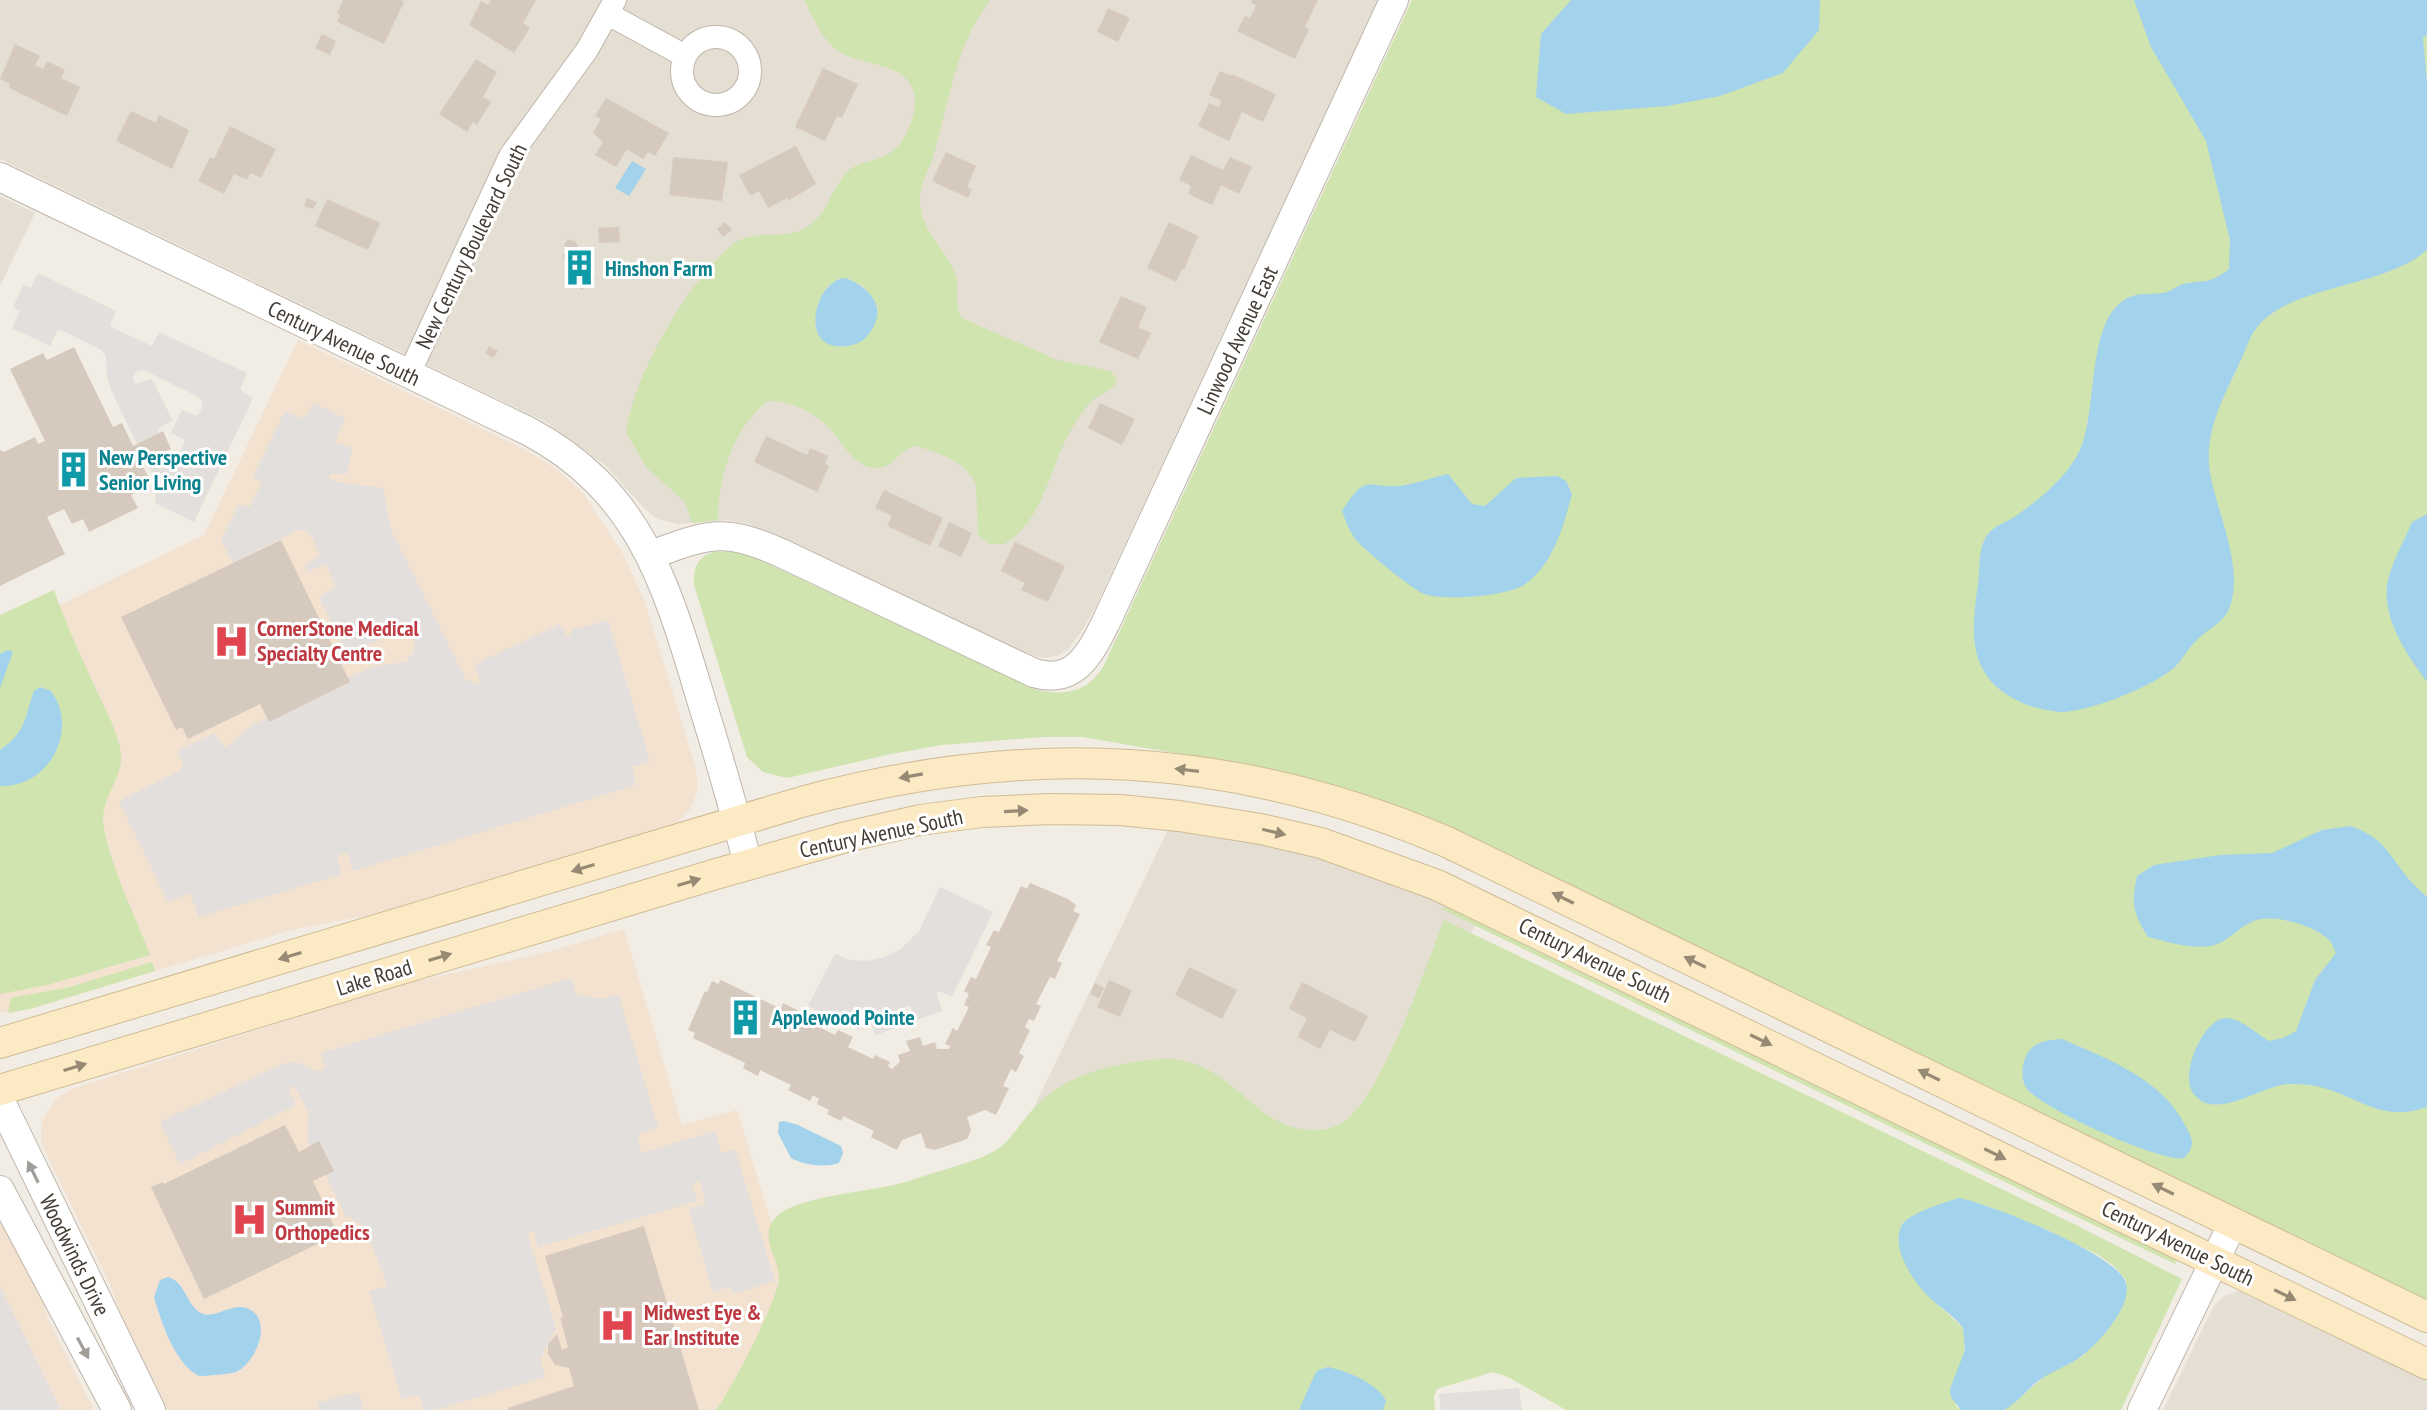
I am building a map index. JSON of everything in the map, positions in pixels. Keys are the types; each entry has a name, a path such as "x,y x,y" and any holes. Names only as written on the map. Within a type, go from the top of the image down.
{"main road":[{"name":"Century Avenue South","path":"738,821 884,781 947,770 1044,763 1119,764 1191,770 1268,783 1324,798 1398,822 1471,853 2427,1317"},
{"name":"Century Avenue South","path":"748,865 920,820 982,812 1051,809 1120,810 1179,816 1261,829 1321,843 1387,865 1455,893 2427,1364"},
{"name":"Lake Road","path":"0,1043 738,821"},
{"name":"Lake Road","path":"0,1090 748,865"}],"street":[{"name":"Linwood Avenue East","path":"651,555 703,537 738,537 781,553 1034,673 1053,676 1069,672 1087,656 1106,622 1394,0"},
{"path":"611,7 685,56"},
{"name":"New Century Boulevard South","path":"409,374 510,156 579,61 611,7"},
{"name":"Century Avenue South","path":"0,177 528,431 574,460 603,488 651,555 672,604 738,821 748,865"},
{"name":"Woodwinds Drive","path":"0,1100 151,1410"},
{"name":"Woodwinds Drive","path":"0,1190 117,1410"},
{"path":"2142,1410 2233,1223"}],"shaded area":[{"path":"0,0 1378,0 1096,606 1067,650 1057,656 1043,658 749,524 726,520 678,524 657,519 604,464 546,422 0,159"},
{"path":"0,196 35,213 0,286"},
{"path":"38,273 116,311 111,327 152,346 159,332 247,373 240,390 253,398 194,522 155,503 157,485 146,461 167,451 174,454 181,451 185,440 171,433 182,410 197,416 202,401 143,370 137,371 133,377 135,384 152,379 173,421 158,428 159,433 137,444 111,390 102,350 61,330 57,331 50,346 12,328 20,311 13,307 23,285 31,288"},
{"path":"298,340 526,450 558,470 582,492 623,554 645,602 696,769 698,788 691,808 675,825 394,910 288,931 30,1009 0,1012 0,634 204,535"},
{"path":"313,403 345,418 335,442 352,448 347,474 331,474 329,478 335,482 383,488 391,530 466,680 479,684 474,665 560,624 568,638 572,630 608,620 650,761 632,767 636,785 353,871 348,855 344,853 337,857 342,874 199,917 190,893 168,902 119,801 181,770 183,765 177,751 215,733 222,746 227,747 252,725 267,718 269,722 349,683 348,678 374,666 406,662 414,652 411,637 400,630 347,654 319,597 336,587 327,567 323,564 308,572 305,566 320,555 306,531 298,530 233,563 221,540 239,504 250,507 262,481 253,476 285,411 305,419"},
{"path":"1169,828 1274,845 1337,863 1412,889 1478,919 1310,1264 1025,1126"},
{"path":"940,887 993,912 952,997 936,992 942,1011 916,1020 910,1005 898,1009 895,1013 900,1026 876,1035 869,1019 865,1019 860,1030 808,1006 835,954 850,960 867,961 901,949 919,931"},
{"path":"624,929 682,1125 737,1110 788,1277 724,1410 164,1410 145,1377 109,1282 41,1143 42,1121 55,1100 69,1090 395,986 548,952"},
{"path":"571,978 577,995 603,999 618,994 658,1127 638,1134 641,1153 715,1131 721,1153 735,1150 775,1281 734,1294 730,1287 713,1292 689,1210 706,1203 697,1181 692,1185 697,1201 538,1247 534,1232 529,1231 556,1328 540,1360 545,1377 435,1410 424,1410 419,1395 402,1399 369,1291 386,1287 387,1283 365,1228 345,1214 326,1175 334,1170 320,1142 310,1146 307,1141 309,1113 295,1087 291,1086 289,1090 296,1105 180,1164 160,1122 282,1064 297,1062 322,1071 325,1067 321,1053"},
{"path":"0,1220 35,1281 50,1323 94,1410 0,1410"},
{"path":"0,1286 61,1410 0,1410"},
{"path":"2239,1291 2427,1379 2427,1410 2163,1410 2214,1306 2224,1296"},
{"path":"1519,1388 1522,1410 1441,1410 1439,1394"},
{"path":"358,1392 364,1410 319,1410 317,1403"}],"green space":[{"path":"804,0 990,0 969,35 955,74 934,154 921,189 924,222 956,277 958,308 962,318 1057,360 1111,371 1117,380 1113,387 1094,399 1082,412 1064,443 1029,521 1004,544 989,544 978,534 976,485 959,464 915,446 884,467 870,467 856,460 818,418 784,402 768,401 745,425 737,439 721,487 718,520 692,523 685,502 647,468 627,434 631,412 650,359 681,306 716,261 740,240 757,235 793,233 810,225 822,212 846,173 892,152 904,138 912,120 915,101 909,82 892,69 837,50 822,34","holes":["846,279 863,286 878,306 875,321 864,337 845,347 815,327 819,308 827,286"]},
{"path":"1412,0 2427,0 2427,1302 1358,794 1263,768 1082,737 942,745 787,778 763,772 747,757 694,585 699,561 715,552 725,551 758,559 1036,690 1076,690 1099,673"},
{"path":"54,590 119,744 121,761 104,809 104,830 114,866 150,955 47,985 0,994 0,615"},
{"path":"1451,906 2171,1256 2177,1262 2175,1264 2104,1230 1441,909"},
{"path":"1444,920 2182,1279 2121,1410 2004,1410 2049,1373 2083,1356 2115,1320 2126,1296 2126,1280 2113,1265 2098,1255 1985,1205 1900,1232 1900,1240 1921,1288 1963,1328 1964,1355 1956,1406 1961,1410 1566,1410 1508,1377 1493,1372 1437,1389 1435,1410 716,1410 752,1346 776,1290 779,1279 769,1232 776,1217 786,1210 816,1199 898,1184 984,1156 1005,1143 1056,1089 1095,1071 1137,1062 1169,1059 1199,1065 1225,1080 1281,1123 1314,1130 1336,1126 1360,1105 1389,1056"},
{"path":"152,962 155,971 8,1013 11,998 70,987"}],"water":[{"path":"1571,0 1820,0 1819,30 1783,73 1720,96 1667,106 1566,114 1536,97 1541,34"},
{"path":"2134,0 2427,0 2427,35 2423,38 2427,82 2427,250 2408,263 2386,272 2289,304 2270,315 2255,330 2222,400 2210,443 2213,489 2232,558 2233,593 2229,609 2165,674 2137,690 2103,703 2059,712 2027,705 2008,695 1993,684 1983,671 1974,640 1974,623 1983,544 1991,531 2035,502 2075,460 2086,433 2098,348 2112,312 2129,297 2165,292 2180,285 2210,280 2229,269 2230,240 2206,141 2151,47"},
{"path":"632,161 646,169 629,196 615,188"},
{"path":"846,278 870,294 875,301 877,317 868,335 861,341 847,346 831,345 821,338 816,328 819,301 835,281"},
{"path":"1448,474 1472,504 1485,506 1516,478 1557,476 1566,481 1572,494 1556,544 1543,567 1524,585 1489,595 1431,596 1399,577 1353,536 1342,511 1364,486 1405,485"},
{"path":"2427,514 2427,682 2393,625 2387,586 2412,522"},
{"path":"8,650 13,652 0,688 0,654"},
{"path":"40,687 51,691 59,707 62,723 54,754 32,778 0,786 0,750 20,730 34,691"},
{"path":"2351,826 2382,845 2427,897 2427,1107 2412,1111 2386,1111 2323,1088 2295,1084 2280,1085 2227,1104 2214,1105 2202,1101 2193,1093 2189,1073 2196,1048 2210,1027 2218,1020 2231,1019 2243,1023 2269,1041 2296,1031 2315,980 2336,953 2331,942 2316,931 2295,922 2272,919 2254,921 2222,942 2210,946 2187,946 2148,937 2135,908 2137,876 2154,865 2220,855 2272,853 2322,830"},
{"path":"2062,1039 2131,1072 2162,1095 2175,1109 2191,1138 2192,1146 2184,1158 2152,1152 2100,1132 2034,1095 2023,1079 2026,1056 2037,1044"},
{"path":"784,1121 841,1146 843,1153 839,1163 814,1165 791,1158 778,1133 779,1122"},
{"path":"1959,1198 1996,1209 2078,1245 2118,1272 2126,1283 2127,1292 2119,1314 2095,1344 2079,1358 2037,1382 2004,1410 1961,1410 1951,1397 1950,1389 1965,1350 1963,1328 1920,1288 1904,1262 1899,1243 1902,1225 1912,1216"},
{"path":"168,1277 178,1283 201,1313 207,1315 243,1307 256,1315 261,1332 259,1342 243,1367 234,1373 199,1376 183,1362 165,1330 154,1297 160,1280"},
{"path":"1328,1367 1352,1375 1376,1389 1386,1401 1383,1410 1299,1410 1315,1374"}],"building":[{"path":"343,0 404,2 384,44 337,22"},
{"path":"491,0 536,0 523,23 530,28 514,53 469,25 481,1 488,5"},
{"path":"1252,0 1318,0 1295,59 1237,31 1245,16 1250,18 1256,5 1251,3"},
{"path":"1108,8 1130,18 1118,42 1097,32"},
{"path":"322,34 336,41 330,55 315,48"},
{"path":"15,44 40,56 35,65 43,69 47,61 65,70 61,78 80,87 67,116 9,88 10,84 0,79"},
{"path":"476,59 497,72 483,97 491,102 477,125 473,122 467,132 439,114"},
{"path":"823,68 858,84 842,118 837,116 825,141 795,127"},
{"path":"1220,71 1276,94 1263,122 1242,112 1229,141 1198,126 1209,103 1219,107 1221,103 1209,95"},
{"path":"606,98 669,133 655,156 648,152 643,159 627,149 616,167 595,155 603,142 593,133 601,119 595,116"},
{"path":"131,111 156,123 159,115 189,130 172,169 116,141"},
{"path":"230,126 276,149 261,178 251,173 247,180 234,174 224,194 198,181 210,157 214,159"},
{"path":"796,146 816,184 788,201 787,198 768,208 759,191 750,196 739,175"},
{"path":"946,152 976,166 967,187 972,190 968,198 932,181"},
{"path":"1191,155 1223,170 1230,157 1252,167 1239,194 1221,185 1212,205 1188,194 1191,186 1179,180"},
{"path":"673,157 728,162 722,201 669,195"},
{"path":"307,198 317,202 313,209 304,206"},
{"path":"327,199 380,223 368,250 315,226"},
{"path":"725,222 732,230 723,237 717,229"},
{"path":"1169,222 1198,236 1176,282 1147,268"},
{"path":"619,227 620,242 599,243 598,228"},
{"name":"Hinshon Farm","path":"568,239 576,242 586,263 589,261 592,267 589,269 596,280 581,290 562,255 568,251 564,245"},
{"path":"1121,296 1147,307 1138,327 1151,333 1138,359 1099,342"},
{"path":"489,346 498,351 493,358 485,353"},
{"name":"New Perspective Senior Living","path":"74,347 113,427 122,423 133,446 163,431 171,449 142,464 148,476 138,481 142,489 131,495 138,508 89,532 83,519 72,524 64,509 47,517 65,554 0,586 0,450 4,452 35,437 38,444 45,441 10,369 43,353 47,360"},
{"path":"1100,403 1135,419 1122,445 1088,428"},
{"path":"766,436 807,455 810,448 828,456 825,464 829,466 817,492 754,462"},
{"path":"884,490 943,518 930,546 887,526 892,516 875,508"},
{"path":"949,522 972,533 961,557 938,546"},
{"name":"CornerStone Medical Specialty Centre","path":"281,540 350,682 269,722 260,704 188,739 182,727 176,730 121,617"},
{"path":"1015,542 1065,566 1048,602 1021,590 1025,583 1001,571"},
{"name":"Applewood Pointe","path":"1030,883 1068,899 1076,905 1073,911 1080,914 1057,961 1062,963 1055,979 1050,977 1036,1004 1041,1006 1034,1021 1029,1019 1025,1027 1030,1030 1019,1053 1024,1056 1016,1072 1011,1069 1003,1086 1009,1088 996,1115 985,1110 967,1117 971,1130 967,1139 935,1150 926,1148 921,1133 902,1140 897,1150 871,1137 874,1131 843,1116 841,1121 827,1114 829,1110 817,1104 819,1099 813,1095 810,1101 788,1090 791,1085 760,1070 758,1076 743,1068 745,1063 693,1038 695,1033 688,1030 705,991 712,981 718,984 721,980 781,1009 783,1003 799,1011 796,1016 835,1035 838,1030 853,1037 848,1047 873,1059 875,1055 890,1062 888,1066 892,1069 900,1062 898,1055 910,1051 906,1041 920,1037 923,1046 935,1042 937,1049 949,1049 950,1046 945,1044 953,1028 957,1031 969,1007 964,1005 969,994 964,991 971,977 976,979 991,947 986,945 994,930 999,932 1021,886 1027,889"},
{"path":"1189,967 1237,990 1222,1019 1175,995"},
{"path":"1109,980 1132,990 1120,1017 1097,1007"},
{"path":"1302,982 1368,1016 1355,1042 1330,1030 1320,1049 1298,1037 1307,1018 1289,1009"},
{"path":"1095,983 1104,988 1099,998 1090,994"},
{"name":"Summit Orthopedics","path":"285,1125 299,1152 319,1141 334,1171 313,1181 338,1234 204,1299 151,1187 164,1184"},
{"name":"Midwest Eye & Ear Institute","path":"644,1226 699,1410 508,1410 574,1386 569,1368 555,1365 548,1354 548,1344 557,1334 562,1350 568,1347 560,1318 563,1317 545,1256"}],"place":[{"name":"Hinshon Farm","path":"579,268"},
{"name":"New Perspective Senior Living","path":"73,470"},
{"name":"CornerStone Medical Specialty Centre","path":"231,641"},
{"name":"Applewood Pointe","path":"746,1017"},
{"name":"Summit Orthopedics","path":"249,1220"},
{"name":"Midwest Eye & Ear Institute","path":"618,1325"}]}
